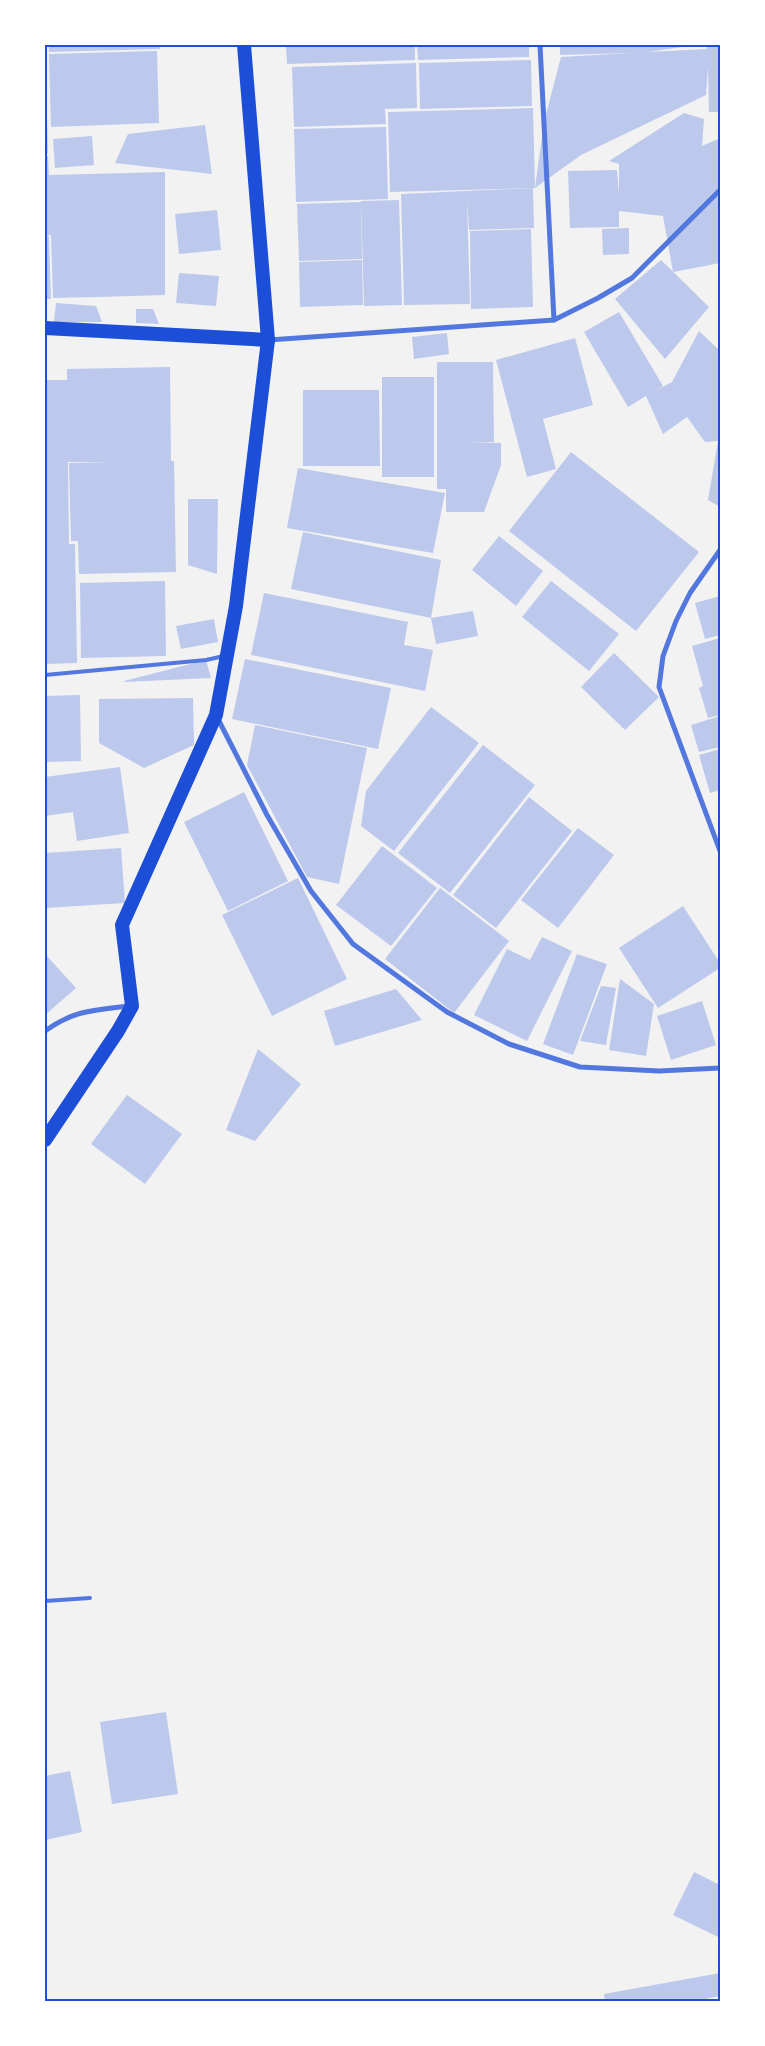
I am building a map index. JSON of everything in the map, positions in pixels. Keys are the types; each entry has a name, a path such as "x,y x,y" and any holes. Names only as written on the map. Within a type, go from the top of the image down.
{"highway":[{"path":"45,1140 118,1031 132,1006 122,924 216,715 236,606 268,340 244,45"},
{"path":"45,328 268,340"}],"street":[{"path":"540,45 554,320"},
{"path":"268,340 554,320 632,278 720,190"},
{"path":"720,550 690,593 676,621 663,656 659,687 720,851"},
{"path":"216,715 267,815 311,891 353,944 431,1001 447,1012 509,1044 580,1067 659,1071 720,1068"},
{"path":"45,1031 56,1023 82,1011 132,1006"}],"lane":[{"path":"45,675 206,660 227,655"},
{"path":"45,1601 90,1598"}],"building":[{"path":"49,45 159,45 160,49 49,52"},
{"path":"286,45 415,45 415,60 287,64"},
{"path":"417,45 529,45 529,57 418,60"},
{"path":"560,45 696,45 648,52 707,49 707,45 720,45 720,112 709,112 708,68 706,95 581,155 535,188 544,122 561,57 631,53 560,55"},
{"path":"45,49 47,49 47,86 45,86"},
{"path":"157,51 159,123 51,127 49,54"},
{"path":"531,60 532,106 420,109 419,63"},
{"path":"416,63 417,108 385,109 386,124 294,127 292,67"},
{"path":"533,108 535,188 390,192 388,112"},
{"path":"684,113 704,119 702,146 720,138 720,263 673,272 663,216 619,211 619,227 570,228 568,171 617,170 619,195 619,164 609,161"},
{"path":"45,118 47,118 48,153 45,153"},
{"path":"205,125 212,174 115,163 128,134"},
{"path":"386,127 388,199 296,202 294,129"},
{"path":"92,136 94,165 55,168 53,139"},
{"path":"45,156 48,156 49,175 165,172 165,295 53,298 51,235 45,236"},
{"path":"533,188 534,228 469,230 467,199 470,304 404,305 401,194"},
{"path":"399,200 402,305 364,306 361,201"},
{"path":"361,202 362,259 299,261 297,204"},
{"path":"217,210 221,250 179,254 175,214"},
{"path":"629,228 629,254 603,255 602,229"},
{"path":"531,229 533,307 471,309 470,231"},
{"path":"49,236 51,299 45,299 45,237"},
{"path":"362,260 363,305 300,307 299,262"},
{"path":"661,260 709,307 665,359 615,299"},
{"path":"179,273 219,276 216,306 176,303"},
{"path":"56,303 96,306 102,322 54,322"},
{"path":"136,309 153,309 159,324 136,323"},
{"path":"619,312 663,386 653,392 672,382 699,331 720,351 720,507 708,500 718,441 705,442 687,417 663,434 646,396 628,407 584,332"},
{"path":"447,333 449,354 414,359 412,337"},
{"path":"575,338 593,405 543,419 556,469 527,477 496,360"},
{"path":"437,362 493,362 494,442 467,442 501,443 501,465 484,512 446,512 446,489 437,489"},
{"path":"170,367 171,461 174,461 176,572 79,574 78,541 71,541 69,463 112,462 68,462 69,544 75,544 77,663 45,664 45,380 67,380 67,369"},
{"path":"382,377 434,377 434,477 382,477"},
{"path":"303,390 379,390 380,466 303,466"},
{"path":"571,452 699,552 636,631 509,531"},
{"path":"298,468 445,493 433,553 287,528"},
{"path":"188,499 218,499 217,574 188,565"},
{"path":"303,532 441,560 431,618 291,589"},
{"path":"499,536 543,571 516,606 472,570"},
{"path":"165,581 166,656 81,658 80,583"},
{"path":"551,581 619,634 589,671 522,617"},
{"path":"264,593 408,622 404,645 433,650 425,691 251,655"},
{"path":"720,596 720,635 705,639 695,603"},
{"path":"473,611 478,636 436,644 431,618"},
{"path":"214,619 218,642 181,649 176,626"},
{"path":"720,638 720,715 708,718 699,688 703,686 692,646"},
{"path":"614,653 659,697 625,730 581,687"},
{"path":"245,659 391,688 378,749 232,719"},
{"path":"206,660 211,678 124,682 124,681"},
{"path":"80,695 81,761 45,762 45,696"},
{"path":"193,698 194,745 144,768 99,743 99,699"},
{"path":"431,707 479,743 394,851 361,826 366,791"},
{"path":"720,716 720,747 699,752 691,725"},
{"path":"255,725 367,748 339,884 307,877 247,765"},
{"path":"483,745 535,785 450,893 398,853"},
{"path":"720,749 720,790 710,793 699,755"},
{"path":"120,767 129,833 77,841 73,812 45,816 45,777"},
{"path":"244,792 288,881 228,911 184,822"},
{"path":"529,797 572,831 496,928 453,895"},
{"path":"578,828 614,855 558,928 521,900"},
{"path":"382,846 437,888 391,946 336,905"},
{"path":"121,848 125,903 45,908 45,853"},
{"path":"298,878 347,979 272,1016 222,915"},
{"path":"440,888 509,941 454,1013 385,959"},
{"path":"683,906 720,963 720,968 658,1008 619,948"},
{"path":"542,937 572,951 527,1041 474,1015 507,949 530,960"},
{"path":"45,954 76,988 45,1015"},
{"path":"577,954 607,964 573,1055 543,1044"},
{"path":"620,979 654,1004 646,1056 609,1050"},
{"path":"601,986 616,988 606,1045 580,1041"},
{"path":"396,989 422,1020 335,1046 324,1011"},
{"path":"702,1001 716,1045 671,1060 657,1016"},
{"path":"258,1049 301,1084 255,1141 226,1130"},
{"path":"127,1095 182,1134 145,1184 91,1144"},
{"path":"166,1712 178,1794 112,1804 100,1722"},
{"path":"70,1771 82,1832 45,1840 45,1776"},
{"path":"694,1872 720,1885 720,1938 673,1915"},
{"path":"720,1973 720,1996 695,2001 605,2001 604,1994"}]}
